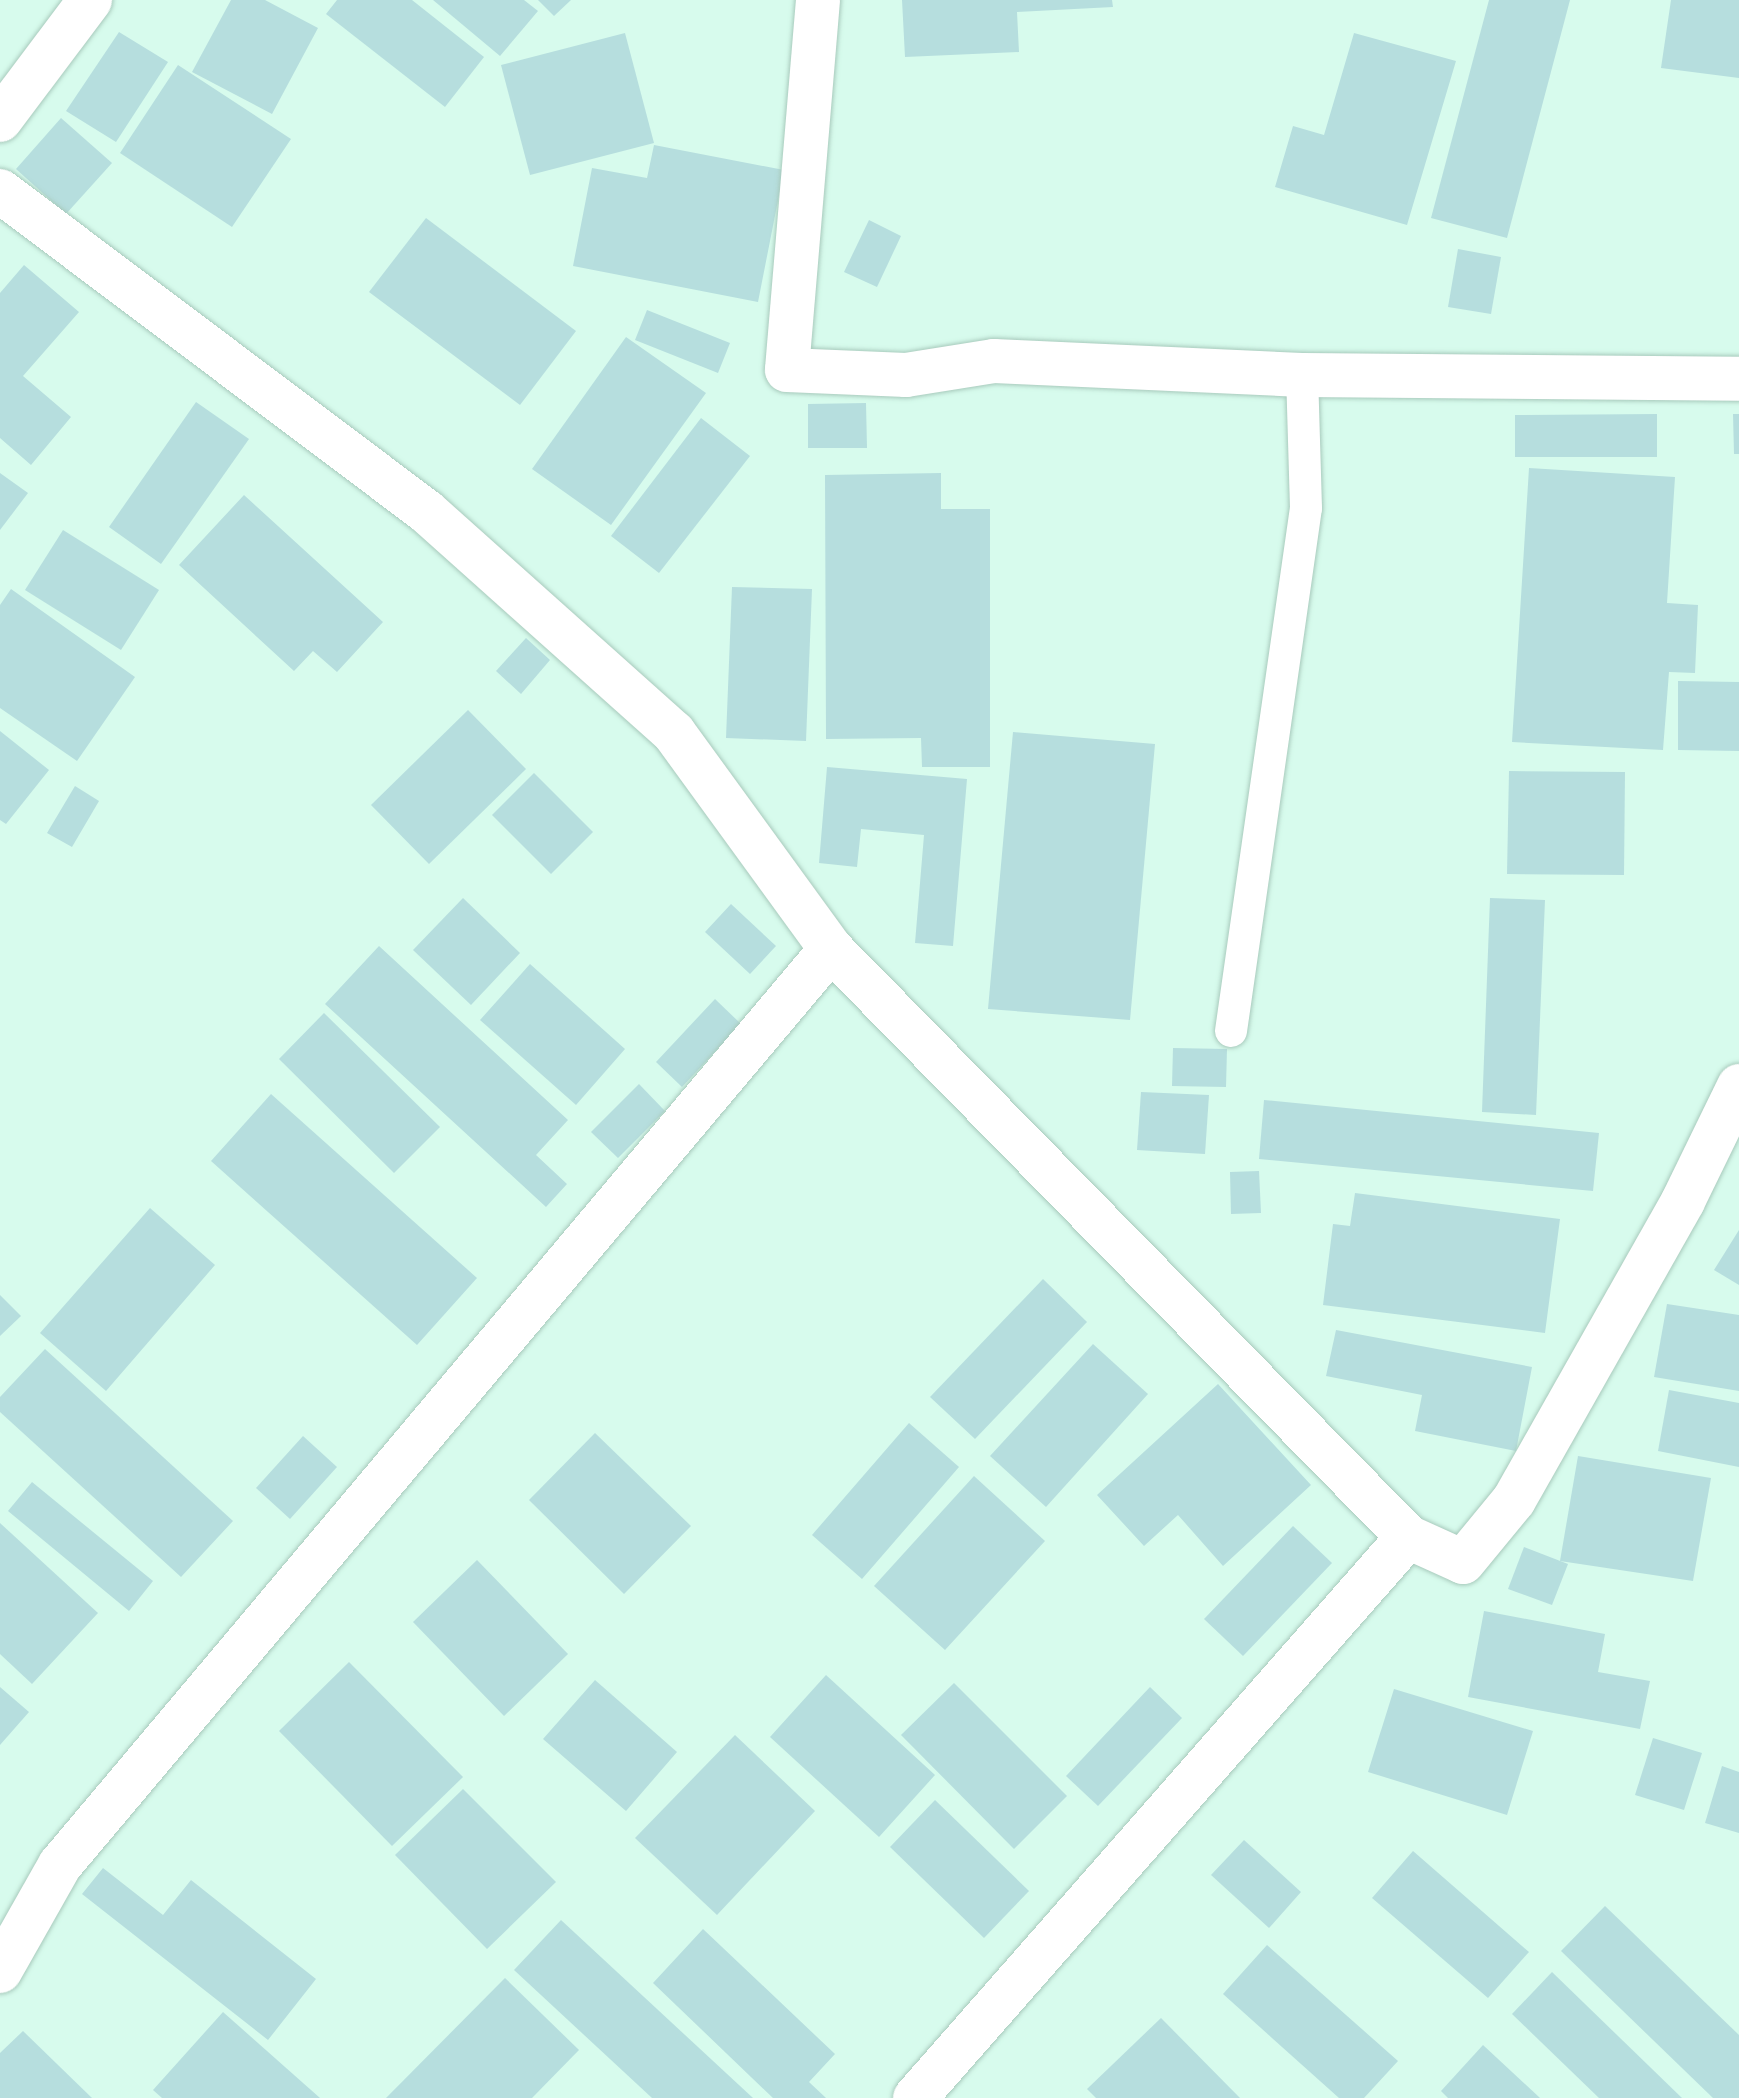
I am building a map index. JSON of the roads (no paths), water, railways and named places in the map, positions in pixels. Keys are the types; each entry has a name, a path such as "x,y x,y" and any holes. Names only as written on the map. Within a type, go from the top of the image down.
{"street":[{"path":"0,120 90,0"},
{"path":"818,0 787,370 906,375 994,361 1302,375 1739,379"},
{"path":"0,191 427,512 674,733 831,949 1408,1537 1463,1562 1514,1500 1683,1201 1739,1086"},
{"path":"0,1971 60,1865 831,949"},
{"path":"915,2098 1408,1537"}],"lane":[{"path":"1231,1031 1306,508 1302,375"}]}
